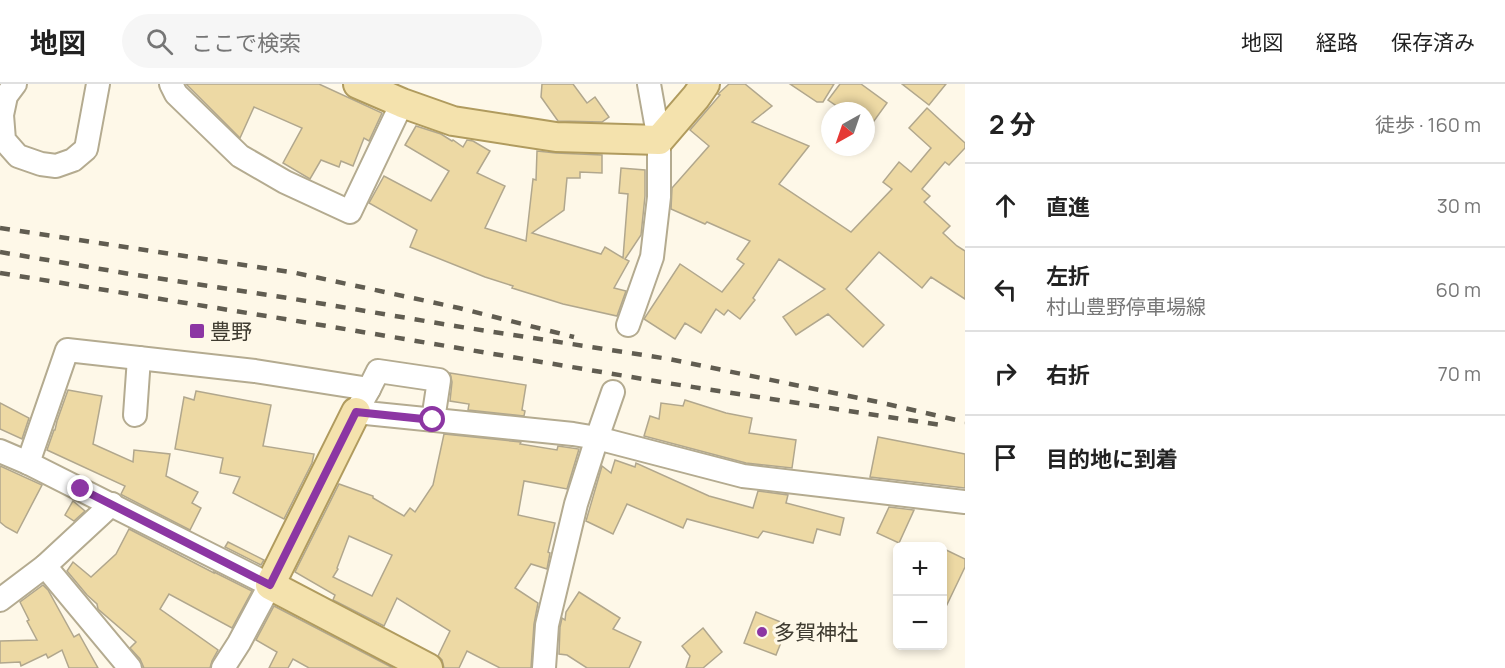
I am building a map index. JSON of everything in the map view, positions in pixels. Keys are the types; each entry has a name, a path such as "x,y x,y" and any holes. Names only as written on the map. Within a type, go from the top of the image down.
{"main road":[{"path":"358,84 399,95 453,121 556,137 660,140 705,84"},
{"path":"362,401 270,585 428,668"}],"street":[{"path":"15,84 6,96 2,115 4,140 18,156 41,164 56,166 73,160 86,149 98,84"},
{"path":"171,84 176,94 240,156 285,182 350,212 399,95"},
{"path":"628,325 652,257 659,197 660,140 649,84"},
{"path":"28,463 67,350 255,371 433,420 597,438 743,476 965,502"},
{"path":"135,415 139,358"},
{"path":"362,401 378,371 438,380 433,420"},
{"path":"544,668 547,625 576,504 614,392"},
{"path":"0,451 112,504 270,585 223,668"},
{"path":"0,600 45,566 112,504"},
{"path":"45,566 130,668"}],"building":[{"path":"186,84 319,84 382,113 369,141 364,138 353,166 341,161 339,167 321,160 310,179 283,163 302,128 254,107 240,138"},
{"path":"542,84 573,84 587,103 595,97 609,117 602,122 558,121 541,97"},
{"path":"729,84 745,84 772,106 752,122 809,146 779,184 851,232 892,189 883,182 899,162 911,172 931,148 909,128 927,108 965,143 965,148 949,165 945,162 922,189 930,196 924,202 950,226 943,233 965,251 965,299 931,277 922,288 879,252 846,289 884,325 863,347 828,314 796,335 783,317 825,289 779,259 753,298 755,300 740,319 728,310 724,315 716,309 701,333 685,323 675,339 644,319 680,264 722,292 744,264 737,259 750,241 671,209 672,188 709,146 690,130 720,95 718,94"},
{"path":"790,84 834,84 823,102 817,102"},
{"path":"840,84 861,84 887,103 875,120 875,102 831,102 828,100"},
{"path":"902,84 946,84 929,105"},
{"path":"416,126 441,134 463,147 467,140 490,151 477,173 505,186 485,228 526,241 533,179 536,180 537,151 602,155 602,173 580,172 580,178 567,178 564,210 532,233 601,254 605,247 623,258 628,194 619,193 621,168 645,170 641,235 625,259 629,261 614,288 626,291 617,316 563,304 512,288 513,286 410,247 417,230 369,203 384,176 431,201 449,171 405,145"},
{"path":"450,373 526,385 522,410 525,411 524,416 468,410 469,404 450,401 452,382"},
{"path":"68,390 102,396 93,444 133,462 134,450 170,454 166,476 198,492 192,503 201,508 190,530 122,495 125,486 47,450"},
{"path":"196,391 271,405 263,446 314,454 312,463 284,519 233,493 240,477 220,473 223,458 175,449 184,397 194,400"},
{"path":"685,400 726,413 752,418 749,433 796,440 792,468 746,463 644,436 650,416 659,419 661,403 683,406"},
{"path":"0,403 29,418 22,439 0,429"},
{"path":"444,434 521,442 520,444 557,450 558,446 579,449 567,489 524,481 518,515 555,523 548,552 550,553 547,569 531,564 515,588 538,603 531,668 500,668 467,651 459,668 444,668 438,656 450,631 397,598 384,626 333,600 335,595 295,572 339,484 373,496 404,516 410,508 415,512 433,485","holes":["349,536 392,555 372,596 333,577"]},
{"path":"878,437 965,454 965,488 870,477"},
{"path":"615,460 635,467 636,463 709,496 753,508 758,491 788,495 786,503 844,518 840,535 817,529 813,543 763,531 758,538 687,519 683,528 627,504 613,534 586,521 602,466 611,473"},
{"path":"0,466 42,485 17,533 0,522"},
{"path":"73,501 85,511 74,521 65,515"},
{"path":"889,507 914,510 899,542 877,533"},
{"path":"129,529 252,591 232,628 169,594 160,609 218,650 210,668 144,668 140,659 130,648 136,642 98,609 97,604 67,571 73,562 91,577 116,554"},
{"path":"228,542 264,560 261,565 225,547"},
{"path":"947,550 965,559 965,567 947,605"},
{"path":"43,585 74,637 79,634 98,668 69,668 62,650 48,658 46,654 21,666 20,662 0,663 0,641 37,640 20,602"},
{"path":"579,592 620,618 613,629 641,642 629,668 587,668 567,655 559,654 562,618 565,620 566,612"},
{"path":"274,606 393,668 309,668 293,659 288,668 269,668 277,652 256,640"},
{"path":"756,612 788,625 776,655 744,643"},
{"path":"703,628 722,652 703,668 686,668 690,656 682,646"}],"railway":[{"path":"0,228 296,273 459,308 574,337"},
{"path":"0,252 669,359 965,422"},
{"path":"0,273 667,383 947,426"}],"place":[{"name":"豊野","path":"197,331"},
{"name":"多賀神社","path":"762,632"}],"route":[{"path":"81,489 270,585 356,412 433,420"}]}
